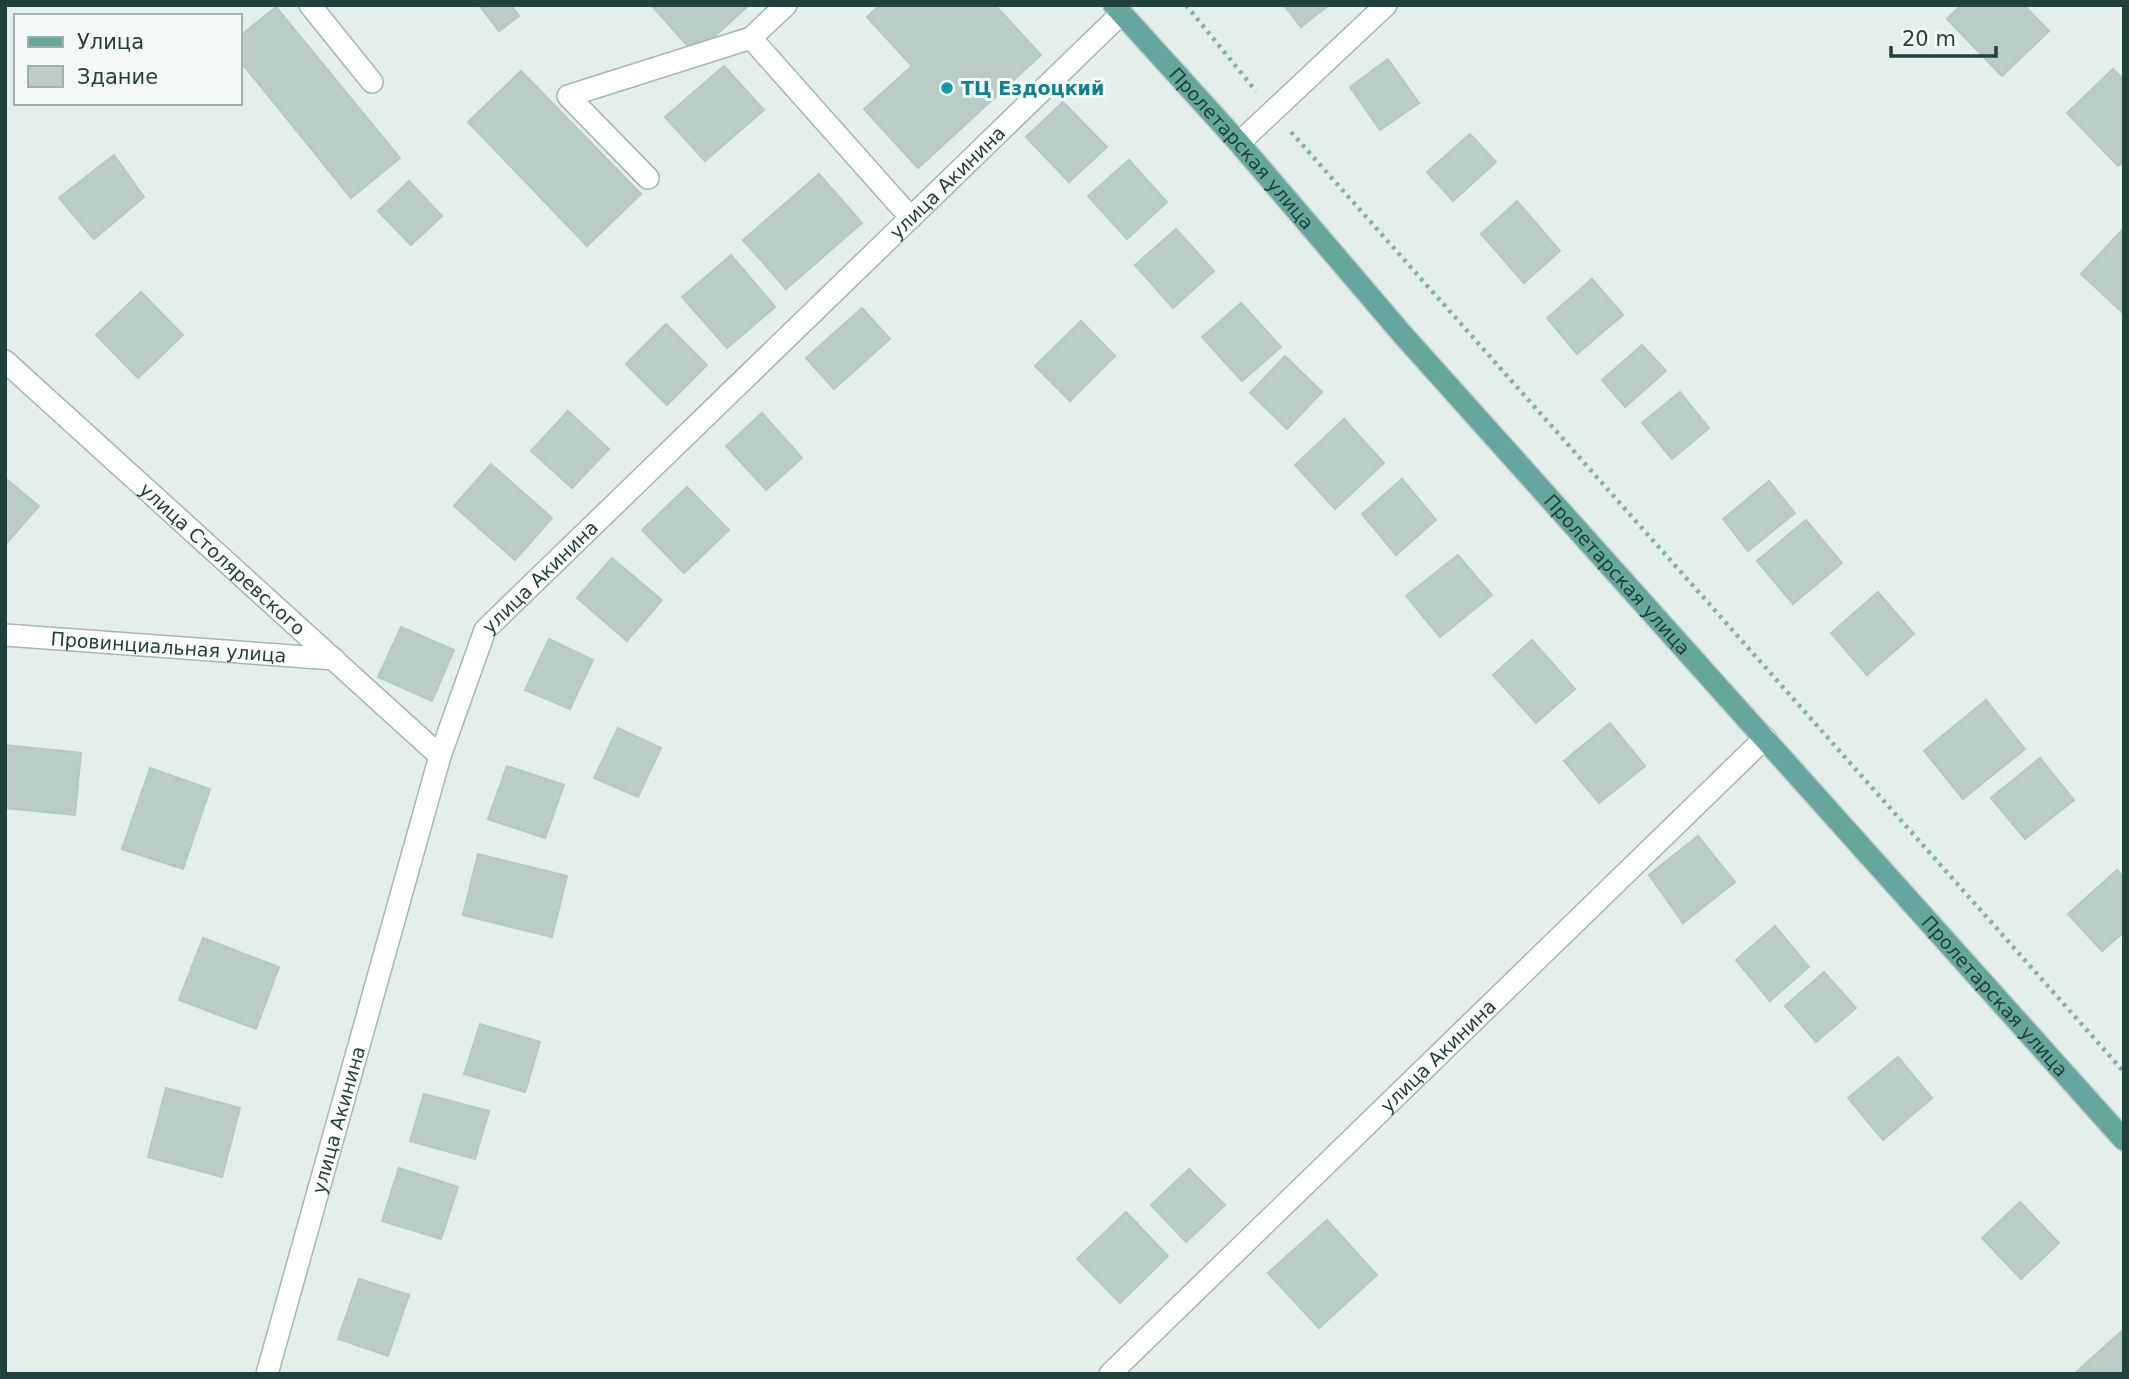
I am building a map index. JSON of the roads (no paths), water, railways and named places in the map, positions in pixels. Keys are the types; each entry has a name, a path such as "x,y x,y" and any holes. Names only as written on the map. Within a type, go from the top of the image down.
{"main road":[{"name":"Пролетарская улица","path":"1118,9 1239,143 1412,345 2124,1140"}],"street":[{"path":"310,5 372,82"},
{"path":"649,178 568,96 751,38 786,5"},
{"path":"1239,143 1386,5"},
{"name":"улица Акинина","path":"267,1374 440,756 485,630 911,218 1118,9"},
{"path":"751,38 911,218"},
{"name":"улица Столяревского","path":"5,361 440,756"},
{"name":"Провинциальная улица","path":"5,635 334,659"},
{"name":"улица Акинина","path":"1110,1374 1765,738"}],"place":[{"name":"ТЦ Ездоцкий","path":"947,88"}]}
